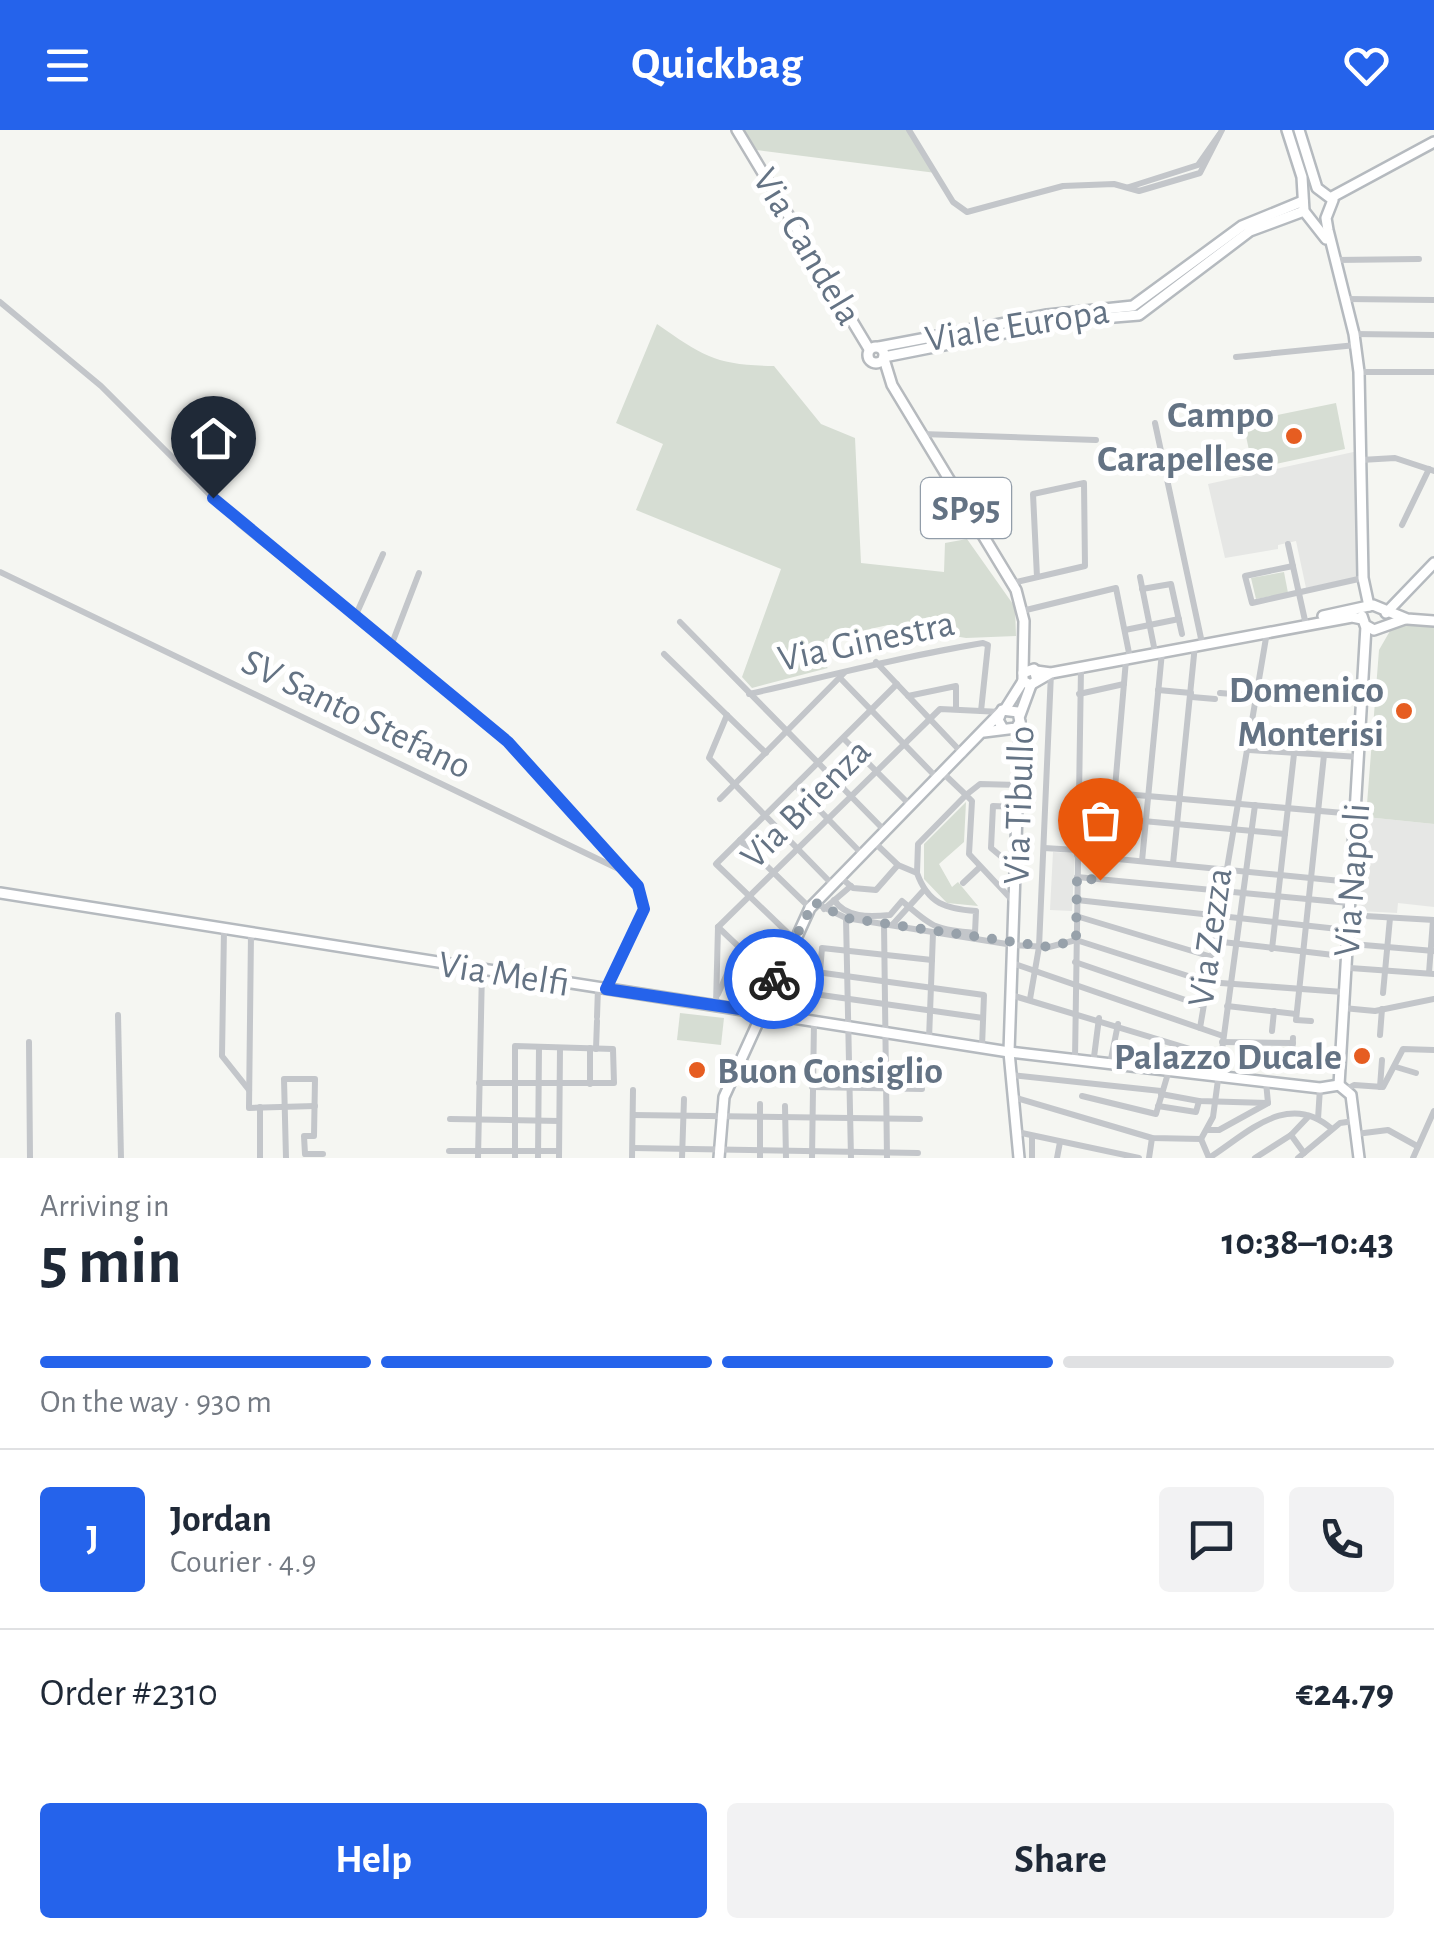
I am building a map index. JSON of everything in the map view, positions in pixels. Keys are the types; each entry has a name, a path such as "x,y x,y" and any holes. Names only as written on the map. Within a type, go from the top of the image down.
{"street":[{"name":"Via Candela","path":"738,130 877,354 1012,583 1022,611 1030,677"},
{"path":"909,130 954,202 967,212 1062,186 1114,184 1139,191 1200,174 1221,132"},
{"path":"1287,130 1306,207 1335,257"},
{"path":"1299,130 1317,188 1332,197"},
{"path":"1332,197 1434,142"},
{"path":"1306,207 1317,188"},
{"path":"1326,218 1333,210 1332,197"},
{"path":"1306,207 1326,218 1355,340 1359,372 1362,578 1368,607"},
{"name":"Viale Europa","path":"877,354 1066,321 1139,315 1250,232 1306,207"},
{"path":"1335,257 1418,259"},
{"path":"1347,299 1434,300"},
{"path":"0,302 102,386 239,524 508,742 642,894 644,909 602,988 590,1084"},
{"path":"1236,357 1355,340 1434,335"},
{"path":"1359,372 1434,372"},
{"path":"1155,423 1198,644 1173,864"},
{"path":"921,434 1096,440"},
{"path":"1361,460 1395,458 1432,470 1402,525"},
{"path":"1012,583 1085,566 1084,483 1033,494 1037,577"},
{"path":"1288,544 1305,623"},
{"path":"355,617 384,554"},
{"path":"720,1154 719,1118 770,988 812,905 964,754 1030,677 1305,623 1352,616 1368,625 1385,614 1434,562"},
{"path":"1293,566 1246,576 1252,603 1362,578"},
{"name":"SV Santo Stefano","path":"0,572 625,872"},
{"path":"391,646 419,572"},
{"path":"1140,577 1158,652 1142,860"},
{"path":"1142,590 1172,584 1182,634"},
{"path":"1022,611 1116,588 1128,658 1108,858"},
{"path":"1305,623 1368,607 1385,614 1434,621"},
{"name":"Via Napoli","path":"1342,1088 1340,1036 1368,607"},
{"path":"1125,630 1179,618"},
{"path":"680,622 886,832"},
{"path":"1200,1028 1267,630"},
{"name":"Via Ginestra","path":"749,694 842,676 876,661 983,643 988,646 984,711"},
{"path":"664,654 766,754"},
{"path":"876,661 964,754"},
{"path":"1075,1060 1081,668"},
{"name":"Via Tibullo","path":"1030,999 1040,947 1051,673"},
{"path":"720,799 842,676 904,744 972,801 969,854 1014,903"},
{"path":"985,728 1016,728 1030,677"},
{"path":"793,938 716,864 897,684"},
{"path":"1079,694 1124,684"},
{"path":"908,696 956,686 956,708"},
{"path":"1158,690 1257,696"},
{"path":"930,718 940,709 956,708 1002,711 1020,718"},
{"path":"984,711 985,728"},
{"path":"1002,711 1003,728 1020,753"},
{"path":"727,715 709,758 798,848 835,879 851,886 876,890 898,866"},
{"name":"Via Brienza","path":"718,927 930,718"},
{"path":"1020,718 1008,1052 1020,1158"},
{"path":"844,739 911,807"},
{"path":"1249,750 1359,758"},
{"path":"1272,949 1294,754"},
{"path":"1296,1017 1324,755"},
{"path":"740,840 812,905 846,918 967,935 975,933 976,911 945,909 923,891 916,873 918,844 980,784 1019,785"},
{"path":"796,786 862,854"},
{"path":"1078,790 1355,814"},
{"name":"Via Zezza","path":"1208,1130 1216,1102 1255,805"},
{"path":"1016,868 991,848 991,834 992,806 1018,807"},
{"path":"1077,815 1285,834"},
{"path":"874,842 898,866 916,873"},
{"path":"1044,848 1350,882"},
{"path":"963,883 980,868"},
{"path":"1077,878 1278,896 1390,918 1434,920 1431,974 1350,968"},
{"path":"824,908 851,886"},
{"path":"887,1156 884,954 888,924 923,891"},
{"name":"Via Melfi","path":"0,893 602,988 716,1000 814,1022 1008,1052 1320,1088"},
{"path":"834,900 850,914 878,916 890,915 902,901 914,916 936,928 1013,945 1040,947 1076,940 1208,982 1344,992"},
{"path":"1077,900 1347,930"},
{"path":"1076,916 1212,957"},
{"path":"846,918 850,1155"},
{"path":"1383,993 1390,918"},
{"path":"716,1000 718,927"},
{"path":"716,1000 740,947 718,927"},
{"path":"224,929 222,1056 250,1091"},
{"path":"929,1039 933,932"},
{"path":"251,933 250,1108 315,1106"},
{"path":"1214,941 1342,956"},
{"path":"1352,944 1432,951"},
{"path":"820,972 822,948 932,960"},
{"path":"1075,962 1203,1006"},
{"path":"1012,963 1223,1039 1293,1041 1292,1056"},
{"path":"780,966 984,995 982,1047"},
{"path":"478,1154 482,970"},
{"path":"770,988 983,1018"},
{"path":"1011,995 1074,1010 1220,1058"},
{"path":"1342,1008 1382,1009 1434,999"},
{"path":"1227,1006 1274,1011 1311,1021"},
{"path":"1380,1035 1382,1009"},
{"path":"1272,1031 1274,1011"},
{"path":"118,1014 121,1158"},
{"path":"1094,1058 1099,1018"},
{"path":"812,1154 814,1022"},
{"path":"1112,1060 1118,1024"},
{"path":"29,1042 30,1158"},
{"path":"479,1084 515,1084 614,1084 613,1049 515,1046 515,1084 515,1154"},
{"path":"538,1154 539,1047"},
{"path":"450,1151 559,1154 560,1048"},
{"path":"1254,1158 1313,1118 1320,1088 1378,1087 1399,1068 1403,1049 1434,1050"},
{"path":"1378,1087 1382,1060"},
{"path":"812,1064 923,1066"},
{"path":"1399,1068 1417,1074"},
{"path":"1157,1110 1168,1070"},
{"path":"1011,1075 1216,1102 1268,1103"},
{"path":"286,1158 284,1078 315,1079 314,1136 304,1136 305,1154 323,1154"},
{"path":"1266,1082 1268,1103"},
{"path":"812,1087 922,1089"},
{"path":"1342,1088 1350,1094 1359,1158"},
{"path":"632,1158 634,1090"},
{"path":"1082,1096 1157,1110 1196,1112 1199,1100"},
{"path":"682,1154 684,1098"},
{"path":"1014,1098 1152,1138 1200,1139 1208,1130 1219,1130 1268,1103"},
{"path":"760,1104 760,1154"},
{"path":"785,1106 786,1155"},
{"path":"260,1108 260,1158"},
{"path":"1200,1139 1206,1157 1282,1112 1313,1118 1332,1129"},
{"path":"1413,1158 1434,1112"},
{"path":"633,1116 920,1119"},
{"path":"450,1120 559,1121"},
{"path":"1291,1135 1301,1156 1332,1129 1354,1121"},
{"path":"1356,1134 1388,1130 1417,1146"},
{"path":"1017,1132 1139,1158"},
{"path":"1032,1136 1032,1158"},
{"path":"1148,1158 1152,1138"},
{"path":"1057,1158 1060,1142"},
{"path":"633,1148 658,1148 682,1154 918,1154"},
{"path":"658,1148 658,1158"}],"shaded area":[{"path":"744,130 907,130 936,173 757,150"},
{"path":"657,324 711,357 738,364 774,366 821,424 855,438 861,563 944,572 945,543 967,539 1015,607 1016,636 966,638 888,625 825,639 816,658 828,668 752,688 742,677 781,569 636,510 663,444 616,423"},
{"name":"Campo Carapellese","path":"1336,403 1345,449 1253,469 1243,422"},
{"path":"1358,451 1357,577 1306,588 1296,541 1278,545 1278,549 1225,558 1208,484"},
{"path":"1284,572 1288,593 1256,599 1251,578"},
{"name":"Domenico Monterisi","path":"1397,622 1434,626 1434,824 1366,817 1379,650 1394,624 1399,626"},
{"path":"966,802 964,842 939,864 952,887 958,882 978,906 947,903 924,879 924,844"},
{"path":"1366,817 1434,824 1434,907 1398,903 1397,913 1359,911"},
{"path":"1053,852 1075,853 1072,911 1050,910"},
{"name":"Buon Consiglio","path":"680,1013 724,1018 721,1045 677,1040"}],"way so far":[{"path":"774,979 814,902 846,918 1013,945 1049,947 1076,940 1077,878 1100,880"}],"place":[{"name":"Campo Carapellese","path":"1294,436"},
{"name":"Domenico Monterisi","path":"1404,711"},
{"name":"Palazzo Ducale","path":"1362,1056"},
{"name":"Buon Consiglio","path":"697,1070"}],"route":[{"path":"213,498 239,524 508,742 638,886 644,909 606,989 760,1012 774,979"}]}
